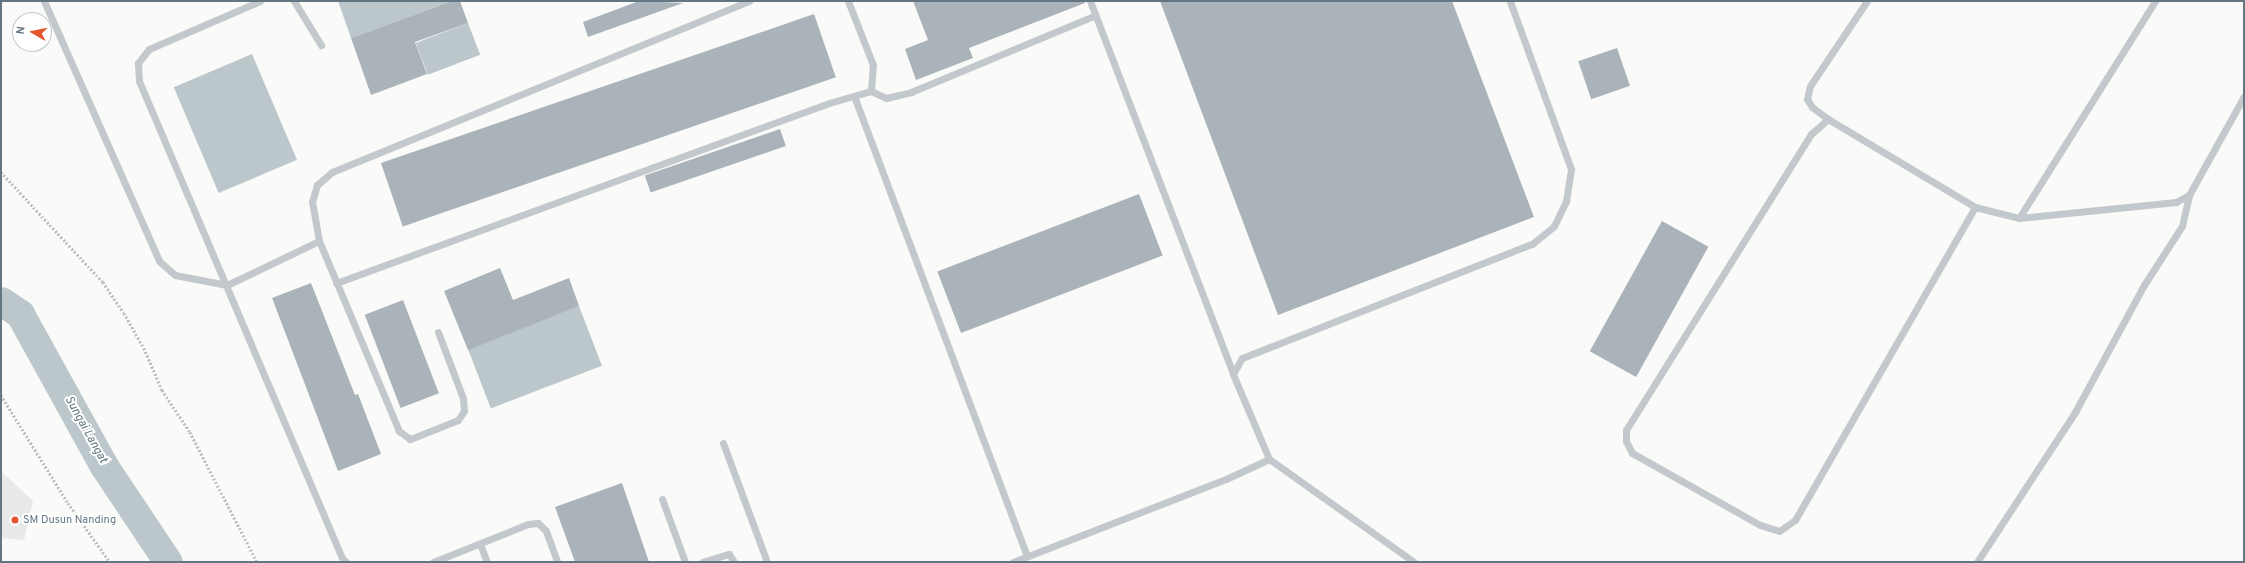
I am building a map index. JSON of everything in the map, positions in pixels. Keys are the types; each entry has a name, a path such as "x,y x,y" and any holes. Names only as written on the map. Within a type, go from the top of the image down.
{"lane":[{"path":"44,1 158,261 175,275 227,285 319,241"},
{"path":"260,1 149,49 138,63 139,81 342,558 346,562"},
{"path":"294,1 320,45"},
{"path":"438,332 463,398 464,411 458,420 410,438 399,431 319,241 312,202 317,185 332,172 748,1"},
{"path":"848,1 873,65 871,91"},
{"path":"1090,1 1233,374 1269,459 1414,562"},
{"path":"1233,374 1242,358 1532,244 1554,226 1566,200 1571,170 1510,1"},
{"path":"1867,1 1810,86 1807,99 1812,106 1828,119 1975,207 2019,218 2176,202 2189,195"},
{"path":"2019,218 2155,1"},
{"path":"336,283 854,96 871,91 886,98 911,92 1096,15"},
{"path":"854,96 1027,557"},
{"path":"1977,562 2075,412 2144,285 2182,226 2189,195 2244,96"},
{"path":"1828,119 1811,134 1626,430 1626,441 1632,452 1760,525 1779,531 1795,520 1975,207"},
{"path":"722,443 767,562"},
{"path":"1013,562 1226,479 1269,459"},
{"path":"662,499 685,562"},
{"path":"433,562 528,524 538,523 546,531 557,562"},
{"path":"480,544 487,562"},
{"path":"702,562 729,554 734,562"}],"path":[{"path":"1,172 103,282 124,313 144,348 162,390 190,432 257,562"},
{"path":"1,395 68,503 110,562"}],"shaded area":[{"path":"338,1 452,1 351,38"},
{"path":"468,23 480,55 428,75 416,43"},
{"path":"252,54 297,160 219,193 174,87"},
{"path":"579,306 602,366 491,408 468,349"},
{"name":"SM Dusun Nanding","path":"1,471 33,501 24,540 1,538"}],"building":[{"path":"452,1 460,1 468,23 415,42 427,74 371,95 351,38"},
{"path":"639,1 683,3 588,37 583,22"},
{"path":"913,1 1085,1 1085,3 969,48 973,58 916,80 905,49 928,40"},
{"path":"1160,1 1452,1 1534,217 1278,315"},
{"path":"814,14 836,77 403,226 381,163"},
{"path":"1617,48 1630,86 1591,99 1578,61"},
{"path":"780,129 786,146 651,193 645,176"},
{"path":"1139,194 1163,256 961,333 937,271"},
{"path":"1662,221 1708,247 1636,377 1590,351"},
{"path":"500,268 513,300 569,278 579,306 468,350 444,291"},
{"path":"311,283 355,395 358,394 381,454 338,471 272,298"},
{"path":"403,300 439,393 401,408 365,315"},
{"path":"622,483 649,562 575,562 555,507"}],"waterway":[{"name":"Sungai Langat","path":"1,301 20,314 104,466 168,562"}],"place":[{"name":"SM Dusun Nanding","path":"15,520"}]}
